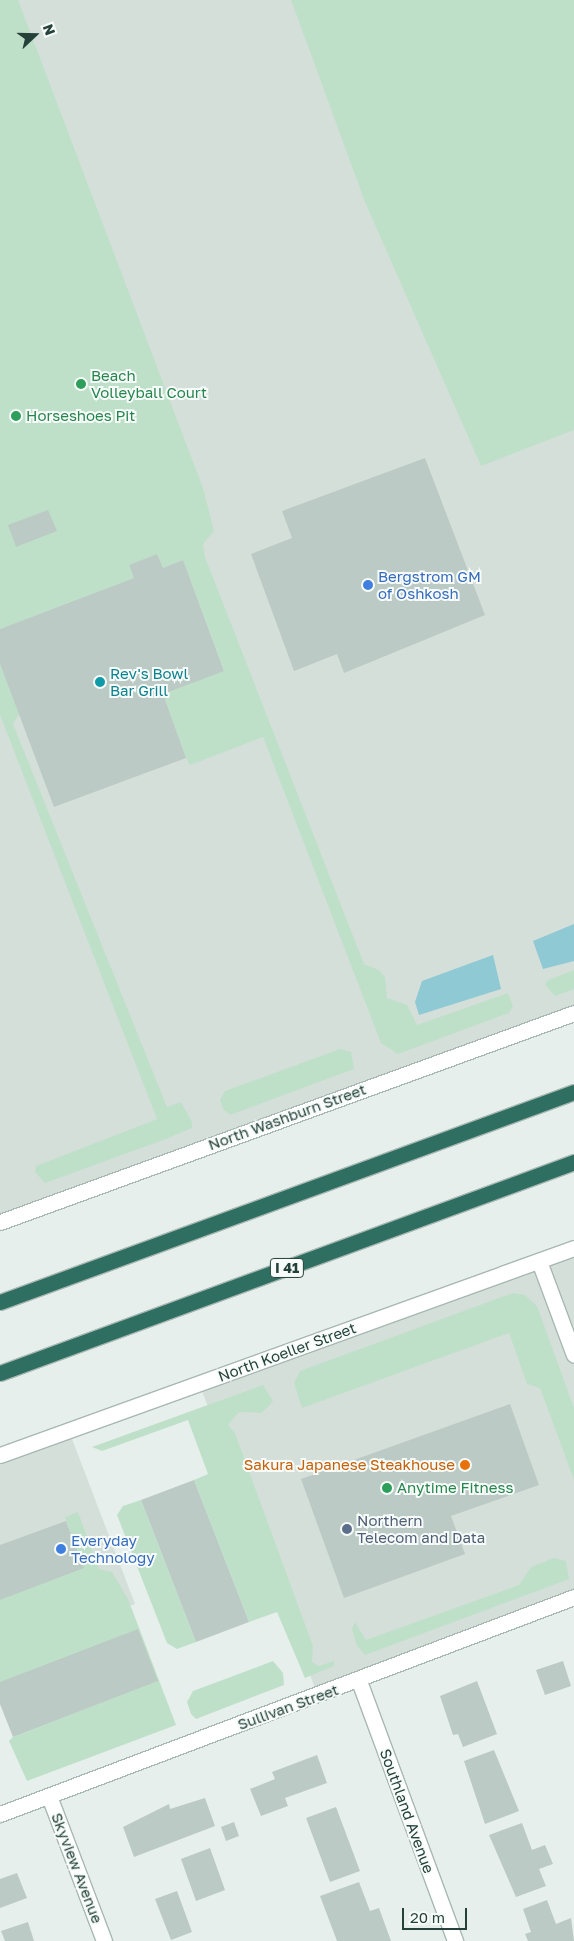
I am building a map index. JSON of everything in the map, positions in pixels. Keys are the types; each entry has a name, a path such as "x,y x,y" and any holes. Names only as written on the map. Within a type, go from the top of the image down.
{"highway":[{"path":"0,1302 574,1092"},
{"name":"I 41","path":"0,1373 574,1162"}],"street":[{"name":"North Washburn Street","path":"0,1222 574,1012"},
{"name":"North Koeller Street","path":"0,1455 574,1248"},
{"path":"539,1261 574,1355"},
{"name":"Sullivan Street","path":"0,1814 359,1680 574,1596"},
{"name":"Southland Avenue","path":"359,1680 455,1941"},
{"name":"Skyview Avenue","path":"49,1796 104,1941"}],"shaded area":[{"path":"0,0 562,0 574,35 574,1013 0,1222"},
{"path":"574,1248 574,1597 318,1696 199,1383"},
{"path":"69,1431 135,1604 0,1654 0,1455"}],"green space":[{"path":"0,0 18,0 203,488 214,531 203,544 205,557 364,964 379,970 385,977 387,998 407,1005 417,1025 508,993 513,1006 509,1013 398,1054 381,1043 263,737 190,765 186,758 163,694 224,670 183,560 163,568 157,554 129,565 134,578 0,629"},
{"path":"291,0 574,0 574,430 481,466 365,202"},
{"path":"0,664 19,714 13,724 167,1107 181,1102 192,1122 192,1128 166,1139 45,1183 35,1172 36,1166 157,1119 0,715"},
{"path":"574,970 574,989 555,996 545,985 548,980"},
{"path":"340,1049 351,1052 354,1069 230,1115 223,1109 220,1100 225,1091"},
{"path":"513,1293 525,1295 537,1306 574,1408 574,1480 540,1388 527,1384 509,1333 302,1408 294,1383 300,1371"},
{"path":"263,1385 273,1401 268,1407 261,1413 239,1412 228,1425 235,1433 313,1646 312,1662 319,1666 334,1661 334,1666 305,1678 277,1612 249,1622 194,1480 208,1474 188,1420 102,1451 92,1447"},
{"path":"141,1500 196,1642 177,1649 167,1643 117,1515 123,1506"},
{"path":"78,1512 99,1569 112,1572 128,1599 176,1725 27,1781 9,1741 13,1737 157,1681 0,1682 0,1599 83,1568 65,1517"},
{"path":"554,1558 566,1561 569,1579 365,1655 357,1646 352,1629 355,1622 366,1640 519,1585 531,1567"},
{"path":"273,1661 283,1673 284,1685 196,1719 191,1714 187,1702 193,1691"}],"water":[{"path":"574,924 574,961 543,969 533,941"},
{"path":"493,955 501,989 419,1015 415,1002 422,981"}],"building":[{"name":"Bergstrom GM of Oshkosh","path":"425,458 485,615 344,673 337,654 294,671 251,554 292,538 282,511"},
{"path":"48,510 57,531 16,547 8,525"},
{"name":"Rev's Bowl Bar Grill","path":"157,554 163,568 183,560 224,671 163,694 186,758 54,807 0,664 0,629 134,578 129,565"},
{"path":"510,1404 539,1485 451,1516 465,1554 344,1598 301,1479"},
{"path":"194,1480 249,1622 196,1642 141,1500"},
{"path":"66,1521 84,1568 0,1600 0,1545"},
{"path":"138,1629 158,1681 13,1737 0,1704 0,1682"},
{"path":"563,1661 571,1686 545,1695 536,1670"},
{"path":"477,1681 497,1734 463,1747 458,1734 453,1735 440,1696"},
{"path":"494,1750 519,1811 485,1824 464,1761"},
{"path":"317,1755 327,1783 285,1798 288,1806 261,1816 250,1789 275,1779 272,1772"},
{"path":"205,1798 215,1826 134,1857 123,1827 169,1804 170,1809"},
{"path":"336,1807 360,1871 330,1882 306,1818"},
{"path":"234,1822 239,1836 226,1841 221,1827"},
{"path":"522,1823 532,1850 545,1845 553,1864 539,1869 546,1886 516,1897 489,1835"},
{"path":"210,1848 225,1890 196,1901 181,1859"},
{"path":"17,1873 27,1898 0,1908 0,1879"},
{"path":"359,1882 370,1911 379,1908 391,1941 337,1941 320,1896"},
{"path":"177,1891 192,1932 171,1940 155,1899"},
{"path":"547,1900 556,1924 571,1918 574,1941 528,1941 525,1934 531,1932 523,1909"},
{"path":"28,1922 34,1941 5,1941 1,1931"}],"place":[{"name":"Beach Volleyball Court","path":"81,384"},
{"name":"Horseshoes Pit","path":"16,416"},
{"name":"Bergstrom GM of Oshkosh","path":"368,585"},
{"name":"Rev's Bowl Bar Grill","path":"100,682"},
{"name":"Sakura Japanese Steakhouse","path":"465,1465"},
{"name":"Anytime Fitness","path":"387,1488"},
{"name":"Northern Telecom and Data","path":"347,1529"},
{"name":"Everyday Technology","path":"61,1549"}]}
